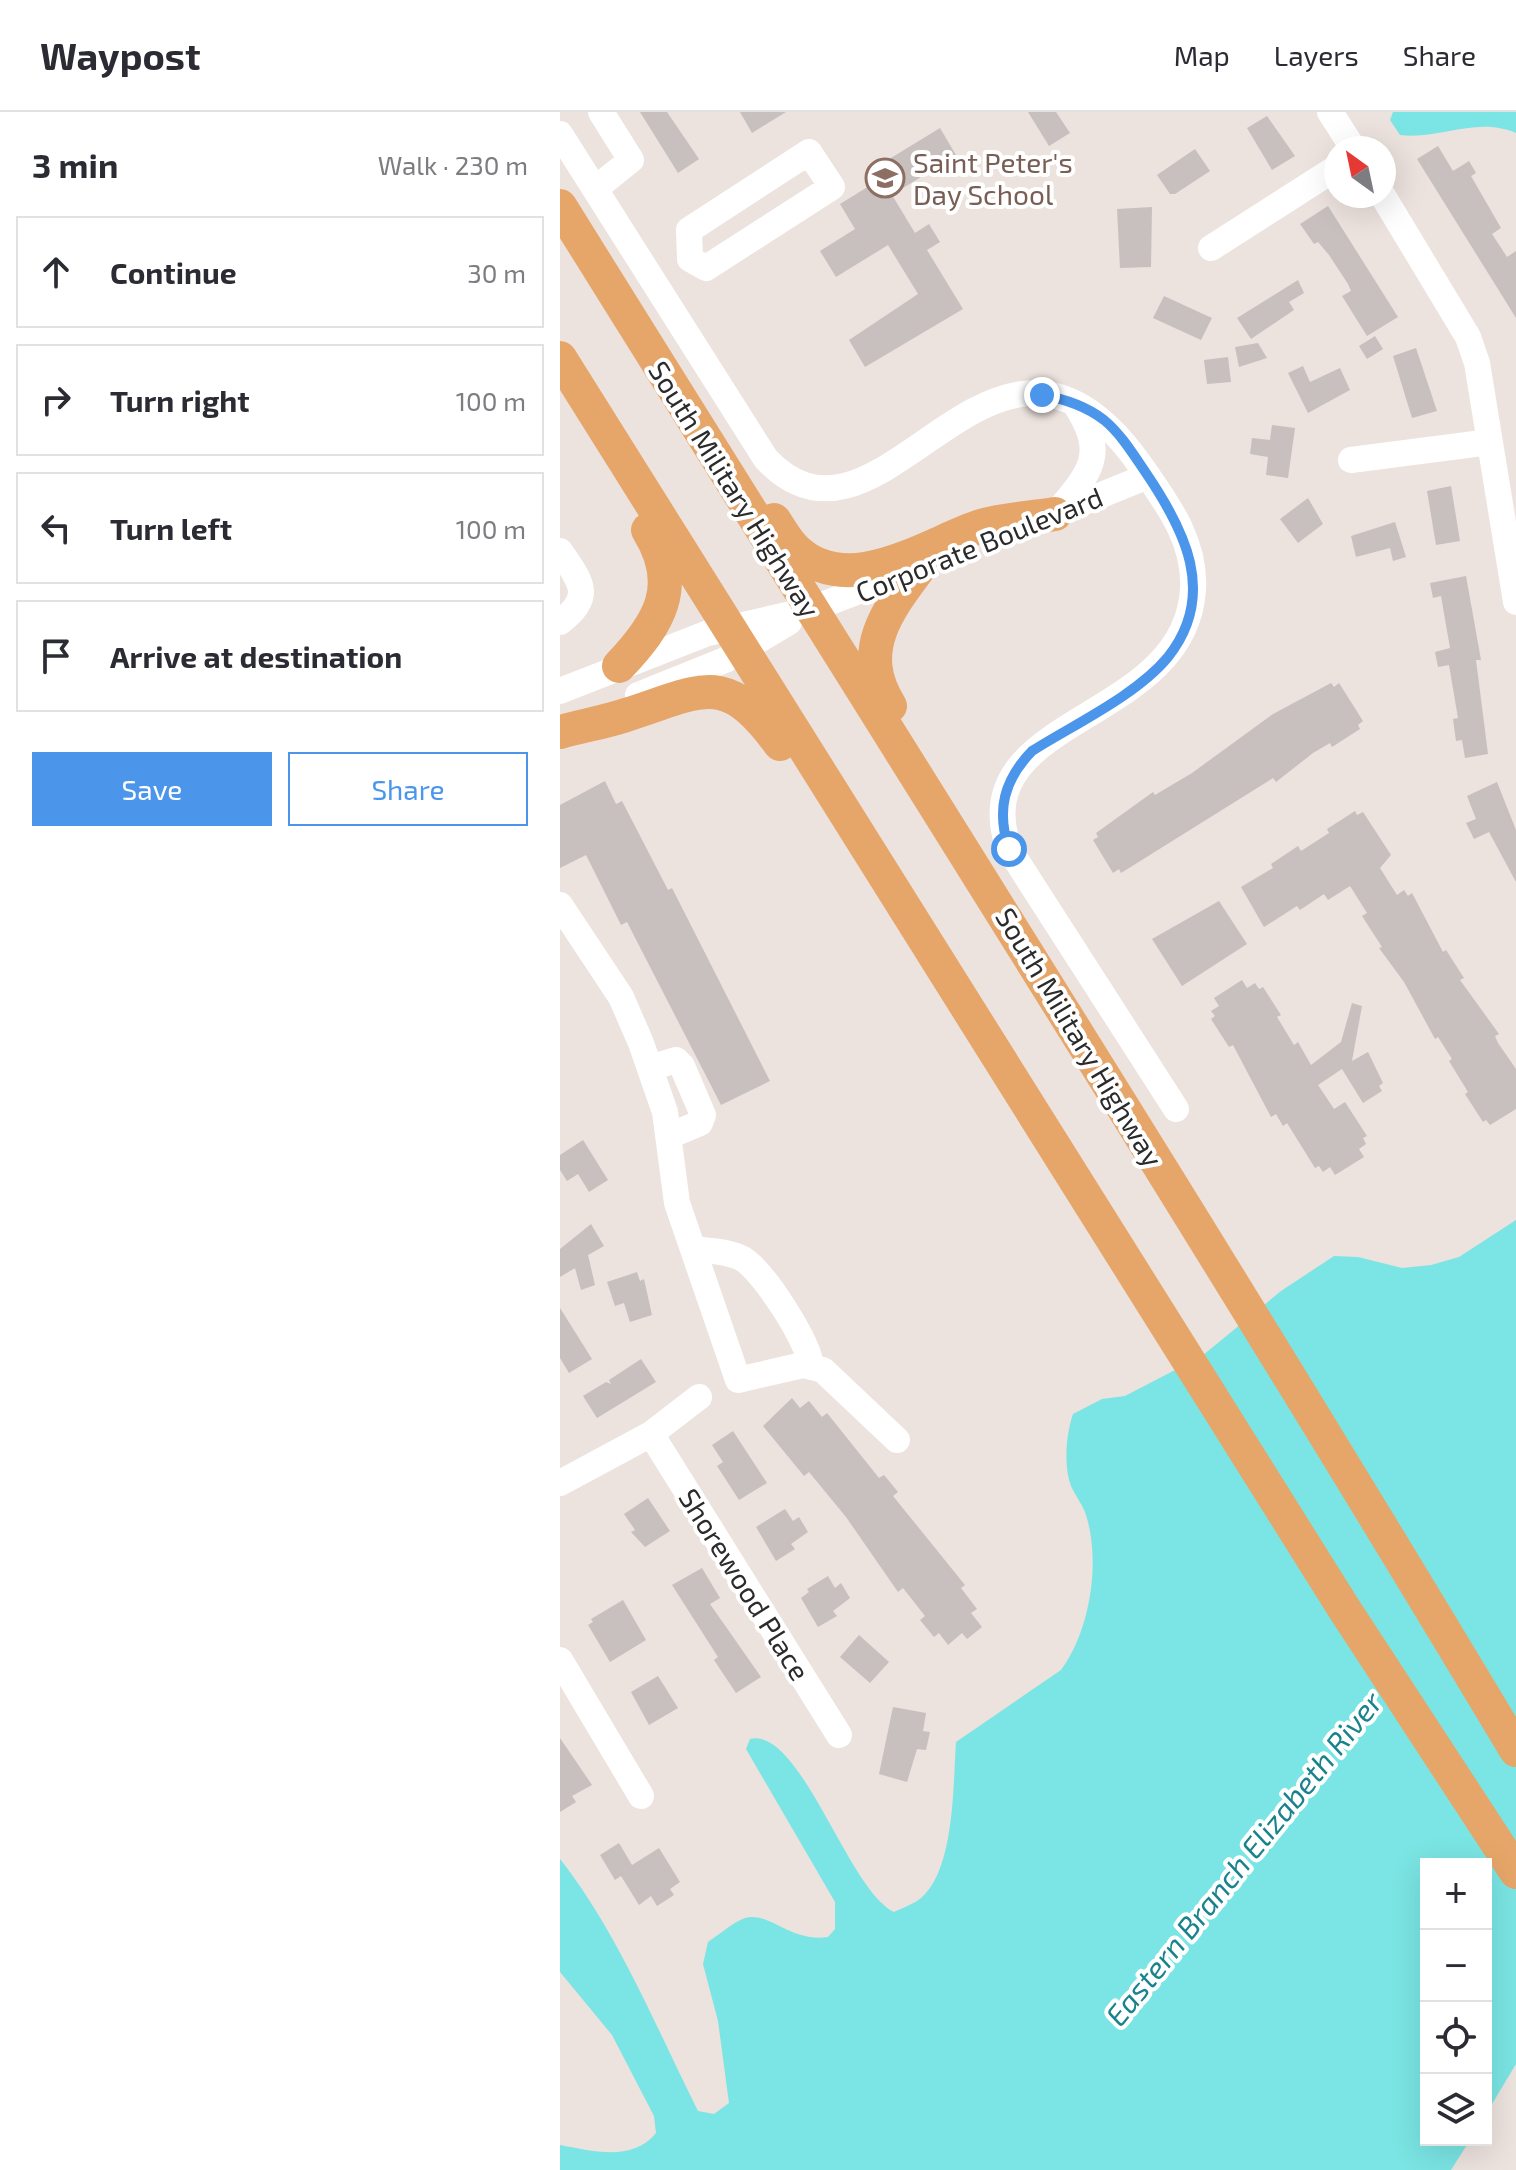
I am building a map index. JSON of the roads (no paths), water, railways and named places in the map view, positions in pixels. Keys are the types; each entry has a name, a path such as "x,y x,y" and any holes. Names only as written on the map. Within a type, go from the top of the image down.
{"main road":[{"name":"South Military Highway","path":"560,206 809,610 979,872 1516,1750"},
{"path":"560,358 1343,1607 1516,1872"},
{"path":"560,374 589,436 658,546 665,564 662,606 657,620 648,636 619,666"},
{"path":"689,414 795,550 826,567 846,571 873,569 984,525 1055,514"},
{"path":"920,567 886,615 878,634 874,671 877,685 936,777 979,872"},
{"path":"560,729 625,716 685,693 705,691 727,695 743,702 762,718 860,840"}],"street":[{"path":"590,112 560,133 766,459 791,481 808,488 830,490 865,481 972,409 993,399 1015,394 1042,395 1075,404 1105,421 1121,437 1176,518 1188,545 1193,591 1180,636 1153,672 1032,751 1010,778 1001,814 1009,849 1176,1109"},
{"path":"595,189 631,160 601,112"},
{"path":"1330,112 1345,136"},
{"path":"809,152 832,187 706,268 690,259 689,230 809,152"},
{"path":"1211,248 1324,176"},
{"path":"1390,208 1468,337 1477,363 1516,602"},
{"path":"654,282 690,259"},
{"path":"1055,514 1085,479 1094,452 1092,437 1075,404"},
{"path":"1351,460 1490,442"},
{"name":"Corporate Boulevard","path":"560,729 736,639 1148,476"},
{"path":"560,551 581,583 582,597 574,612 560,622"},
{"name":"Corporate Boulevard","path":"562,691 619,666 736,639"},
{"path":"560,905 621,997 650,1068 669,1136 673,1185 738,1380 811,1366 833,1378 897,1440"},
{"path":"650,1068 676,1060 682,1066 703,1115 700,1123 669,1136"},
{"path":"693,1249 733,1254 753,1266 806,1344 811,1366"},
{"path":"564,1471 651,1434 699,1397"},
{"name":"Shorewood Place","path":"651,1434 839,1735"},
{"path":"560,1660 641,1796"}],"water":[{"path":"1393,112 1516,112 1516,133 1501,128 1472,127 1415,136 1400,135 1390,120"},
{"name":"Eastern Branch Elizabeth River","path":"1516,1220 1516,2064 1492,2104 1492,1858 1420,1858 1420,2146 1466,2146 1451,2170 560,2170 560,2145 598,2151 624,2151 647,2142 656,2133 654,2116 612,2035 560,1972 560,1859 581,1887 618,1949 698,2111 714,2114 729,2103 718,2021 703,1964 708,1942 740,1920 754,1917 815,1938 828,1937 835,1929 835,1902 746,1749 750,1739 769,1742 787,1757 877,1898 894,1912 921,1898 932,1885 946,1847 953,1802 956,1742 1061,1670 1086,1616 1092,1554 1086,1515 1067,1471 1067,1441 1073,1414 1102,1399 1125,1396 1202,1356 1281,1291 1334,1256 1358,1257 1402,1268 1431,1265 1459,1257"}],"place":[{"name":"Saint Peter's Day School","path":"885,178"}]}
